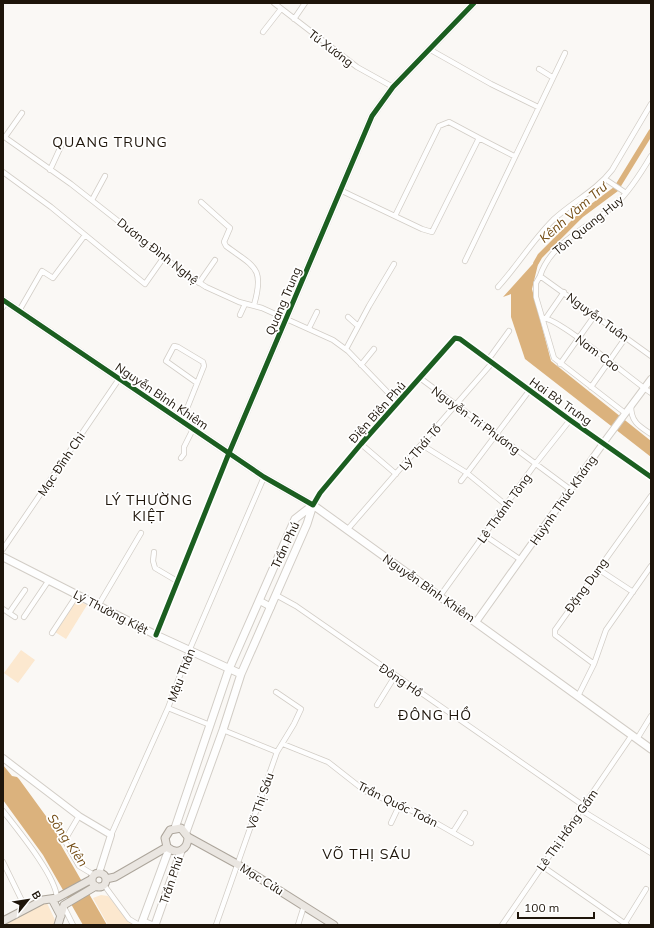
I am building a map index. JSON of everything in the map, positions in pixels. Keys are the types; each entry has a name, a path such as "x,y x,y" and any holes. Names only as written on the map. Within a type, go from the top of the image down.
{"main road":[{"name":"Nguyễn Bỉnh Khiêm","path":"313,506 651,749"},
{"name":"Trần Phú","path":"155,925 181,851 186,848 188,842 187,834 241,674 307,524 313,506"},
{"name":"Trần Phú","path":"141,923 168,848 165,838 170,830 174,828 229,669 295,519 313,506"},
{"name":"Lý Thường Kiệt","path":"3,557 156,635 241,674"},
{"path":"210,725 223,730"},
{"path":"174,828 181,828 187,834"},
{"name":"Mạc Cửu","path":"187,834 334,925"},
{"path":"58,925 64,906 168,848 181,851"},
{"path":"3,921 43,900 54,898 93,877 105,876 105,882"},
{"path":"93,877 94,888"},
{"path":"54,898 61,916"}],"street":[{"name":"Tú Xương","path":"274,3 357,67 393,87"},
{"path":"294,19 305,3"},
{"name":"Quang Trung","path":"156,635 229,453 372,116 393,87 474,3"},
{"path":"263,32 281,9"},
{"path":"430,49 491,84 538,107"},
{"path":"465,261 514,156 565,53"},
{"path":"539,69 552,77"},
{"path":"498,287 535,240 555,219 605,179 612,170 651,104"},
{"path":"4,136 22,113"},
{"path":"395,216 439,126 442,123 449,122 514,156"},
{"name":"Dương Đình Nghệ","path":"4,136 92,200 199,283 219,294 245,304 254,305 309,328 333,340 346,349 398,403"},
{"path":"340,190 429,232 434,230 479,138"},
{"path":"50,170 62,144"},
{"name":"Tôn Quang Huy","path":"560,364 552,356 545,318 536,297 536,283 543,277 552,252 614,206 626,193 651,156"},
{"path":"3,172 85,235 145,284 164,257"},
{"path":"92,200 104,176"},
{"path":"605,179 626,193"},
{"path":"201,202 230,228 224,242 226,246 255,270 259,282 254,305"},
{"path":"19,310 42,271 53,278 85,235"},
{"path":"199,283 215,260"},
{"path":"346,349 394,264"},
{"name":"Nguyễn Tuân","path":"543,277 651,356"},
{"path":"545,318 564,292"},
{"name":"Nguyễn Bỉnh Khiêm","path":"4,303 19,310 264,477 313,506"},
{"path":"240,314 245,304"},
{"path":"309,328 317,312"},
{"path":"595,315 560,364 591,387 624,415"},
{"path":"348,317 358,326"},
{"name":"Nam Cao","path":"545,318 578,338 651,393"},
{"name":"Lý Thái Tổ","path":"347,530 456,405 490,362 509,331"},
{"path":"591,387 626,338"},
{"name":"Điện Biên Phủ","path":"313,506 320,493 452,339 460,339"},
{"name":"Hai Bà Trưng","path":"460,339 570,420 605,440 651,477"},
{"path":"182,421 197,383 204,364 178,347 174,346 166,361 197,383"},
{"path":"361,365 374,349"},
{"name":"Nguyễn Tri Phương","path":"420,378 571,490"},
{"name":"Mạc Đĩnh Chi","path":"3,549 119,379"},
{"name":"Huỳnh Thúc Kháng","path":"476,622 605,440 651,379"},
{"path":"461,481 529,390"},
{"path":"631,406 632,419 637,425 651,434"},
{"name":"Lê Thánh Tông","path":"440,596 536,463 570,420"},
{"path":"181,458 184,454 184,447 193,429"},
{"path":"361,444 396,474"},
{"path":"422,445 467,473 506,505"},
{"name":"Mậu Thân","path":"93,877 168,708 189,651 264,477"},
{"name":"Đặng Dung","path":"594,664 554,633 651,496"},
{"path":"98,606 141,533"},
{"path":"484,535 520,560"},
{"path":"154,552 153,561 155,568 177,581"},
{"path":"578,696 594,664 606,630 651,566"},
{"path":"598,569 633,592"},
{"path":"24,617 49,580"},
{"path":"9,613 25,590"},
{"path":"52,633 77,595"},
{"name":"Đông Hồ","path":"276,595 296,606 583,808 651,853"},
{"path":"260,601 271,606"},
{"path":"3,610 15,617"},
{"path":"377,705 395,676"},
{"name":"Võ Thị Sáu","path":"216,925 277,752 283,744 301,709 276,692"},
{"path":"168,708 210,725"},
{"name":"Lê Thị Hồng Gấm","path":"502,925 583,808 651,716"},
{"path":"223,730 277,752"},
{"name":"Trần Quốc Toản","path":"283,744 328,762 365,791 424,816 471,843"},
{"path":"3,758 79,816 111,835"},
{"path":"391,824 399,806"},
{"path":"3,811 55,887 54,898"},
{"path":"454,832 466,813"},
{"path":"79,816 66,838 66,843 80,866 93,877"},
{"path":"3,862 26,909"},
{"path":"542,866 626,924 646,889"},
{"path":"105,882 129,919 155,925"},
{"path":"64,906 73,925"},
{"path":"298,925 304,906"}],"shaded area":[{"path":"540,256 532,289 551,361 651,441 651,457 525,359 511,317 511,294 503,297"},
{"path":"76,600 87,605 66,639 55,632"},
{"path":"21,650 35,660 18,683 4,673"},
{"path":"3,765 12,776 19,779 59,834 58,840 107,925 83,925 43,855 3,800"},
{"path":"101,895 108,896 133,925 108,925 93,898"},
{"path":"43,902 47,903 56,925 3,925"}],"waterway":[{"name":"Kênh Vàm Trư","path":"536,263 540,256 581,215 616,189 651,132"}],"cycle path":[{"path":"156,635 229,453 372,116 393,87 474,3"},
{"path":"3,300 264,477 313,505 320,493 361,444 455,338 460,339 570,420 651,477"}],"district":[{"name":"QUANG TRUNG","path":"110,142"},
{"name":"LÝ THƯỜNG KIỆT","path":"149,508"},
{"name":"ĐÔNG HỒ","path":"435,715"},
{"name":"VÕ THỊ SÁU","path":"367,854"}],"water label":[{"name":"Sông Kiên","path":"68,840"}]}
